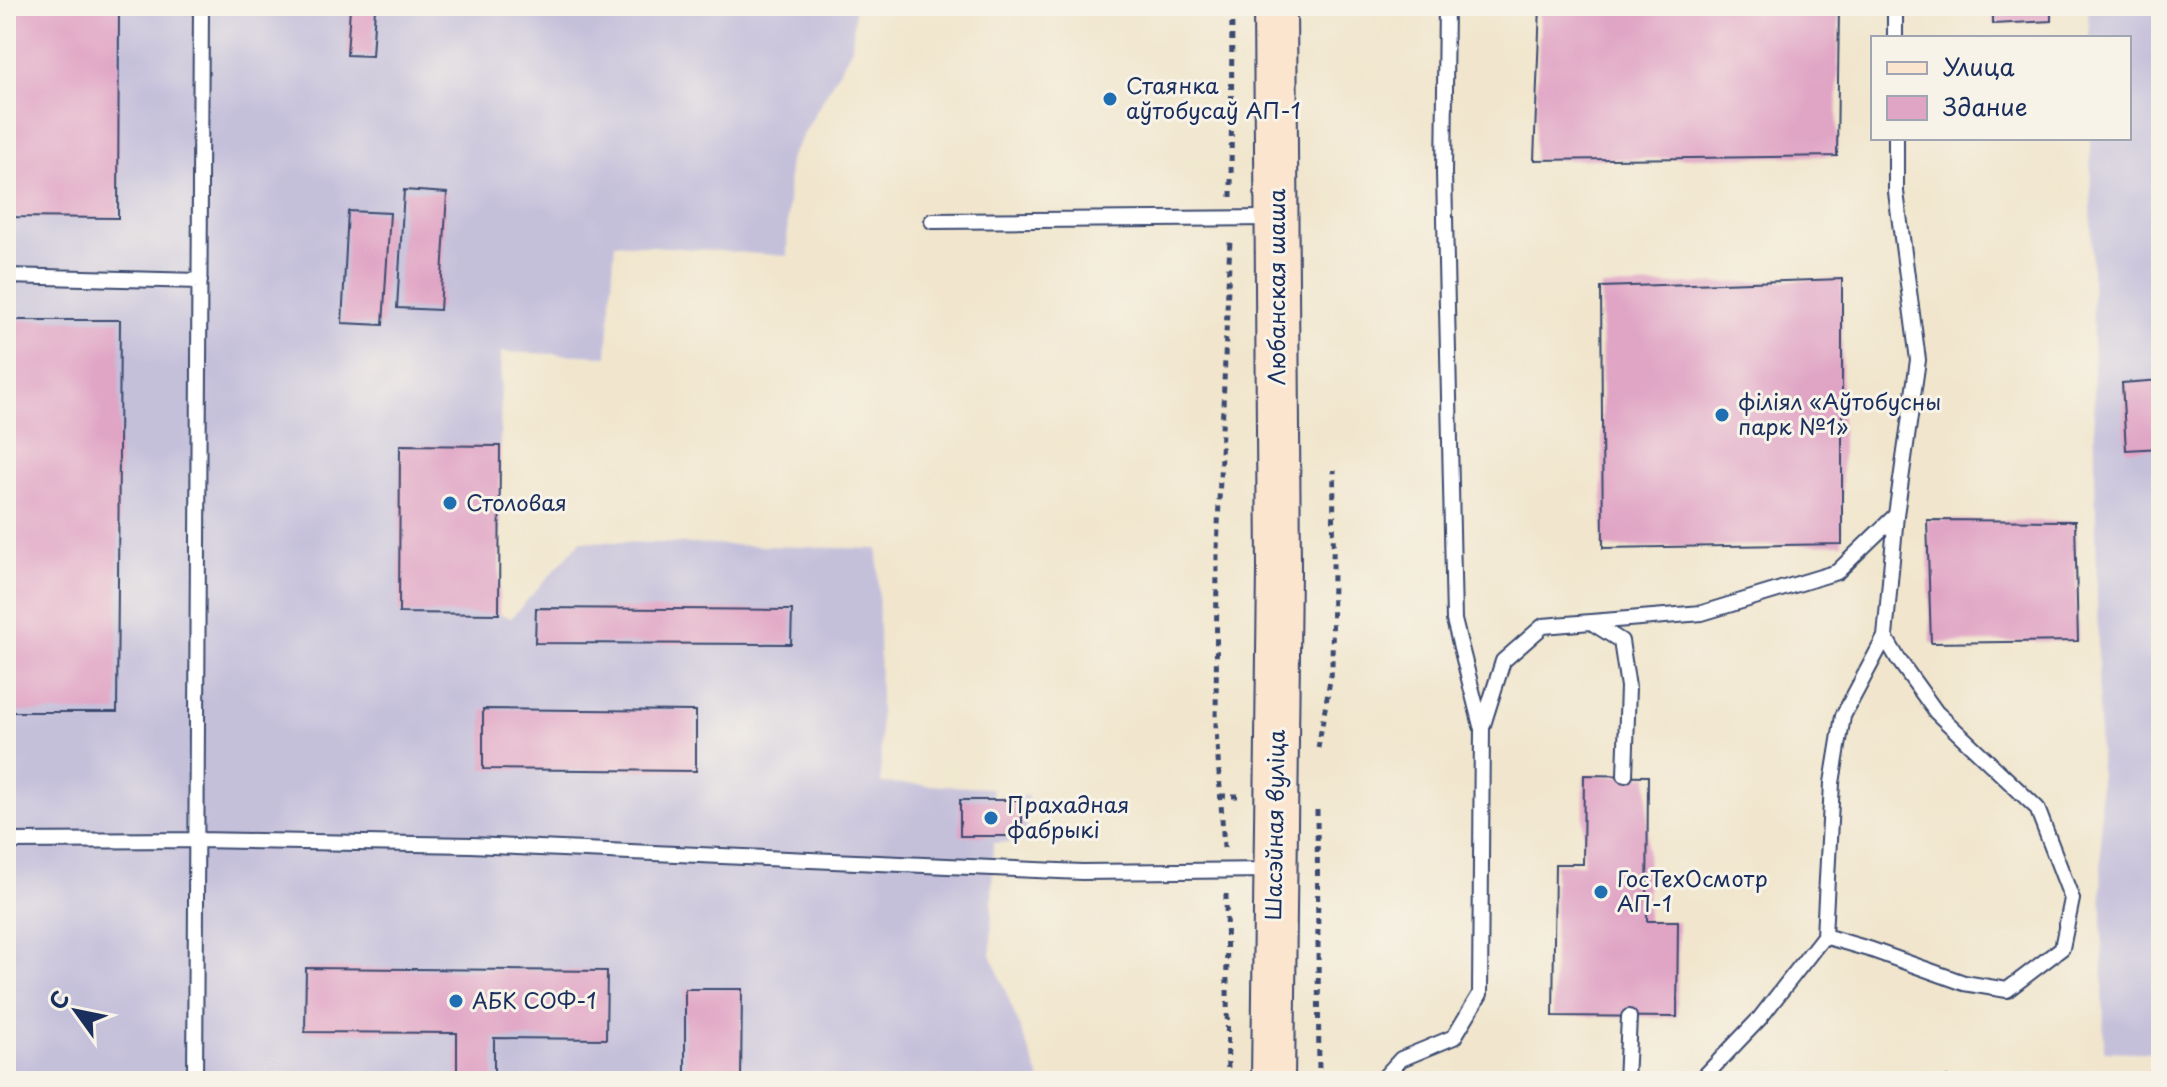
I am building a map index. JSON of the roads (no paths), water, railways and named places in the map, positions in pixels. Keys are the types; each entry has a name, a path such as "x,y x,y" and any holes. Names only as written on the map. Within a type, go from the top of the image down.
{"main road":[{"name":"Любанская шаша","path":"1275,6 1279,569"},
{"name":"Шасэйная вуліца","path":"1273,1081 1279,569"}],"lane":[{"path":"195,1081 201,6"},
{"path":"1381,1081 1401,1059 1454,1037 1480,994 1482,728 1454,620 1444,173 1446,6"},
{"path":"1895,6 1895,36"},
{"path":"1700,1081 1760,1018 1824,936 1832,783 1843,716 1885,637 1896,515 1918,360 1896,192 1896,140"},
{"path":"932,221 1276,218"},
{"path":"6,276 200,281"},
{"path":"1482,728 1503,661 1543,626 1702,613 1837,572 1896,515"},
{"path":"1591,622 1621,641 1628,687 1625,775"},
{"path":"1824,936 1964,983 2007,990 2062,948 2072,899 2037,808 1936,712 1885,637"},
{"path":"6,841 197,840 471,845 1082,872 1275,870"},
{"path":"1626,1081 1629,1017"}],"place":[{"name":"Стаянка аўтобусаў АП-1","path":"1110,99"},
{"name":"філіял «Аўтобусны парк №1»","path":"1722,415"},
{"name":"Столовая","path":"450,503"},
{"name":"Прахадная фабрыкі","path":"991,818"},
{"name":"ГосТехОсмотр АП-1","path":"1601,892"},
{"name":"АБК СОФ-1","path":"456,1001"}]}
